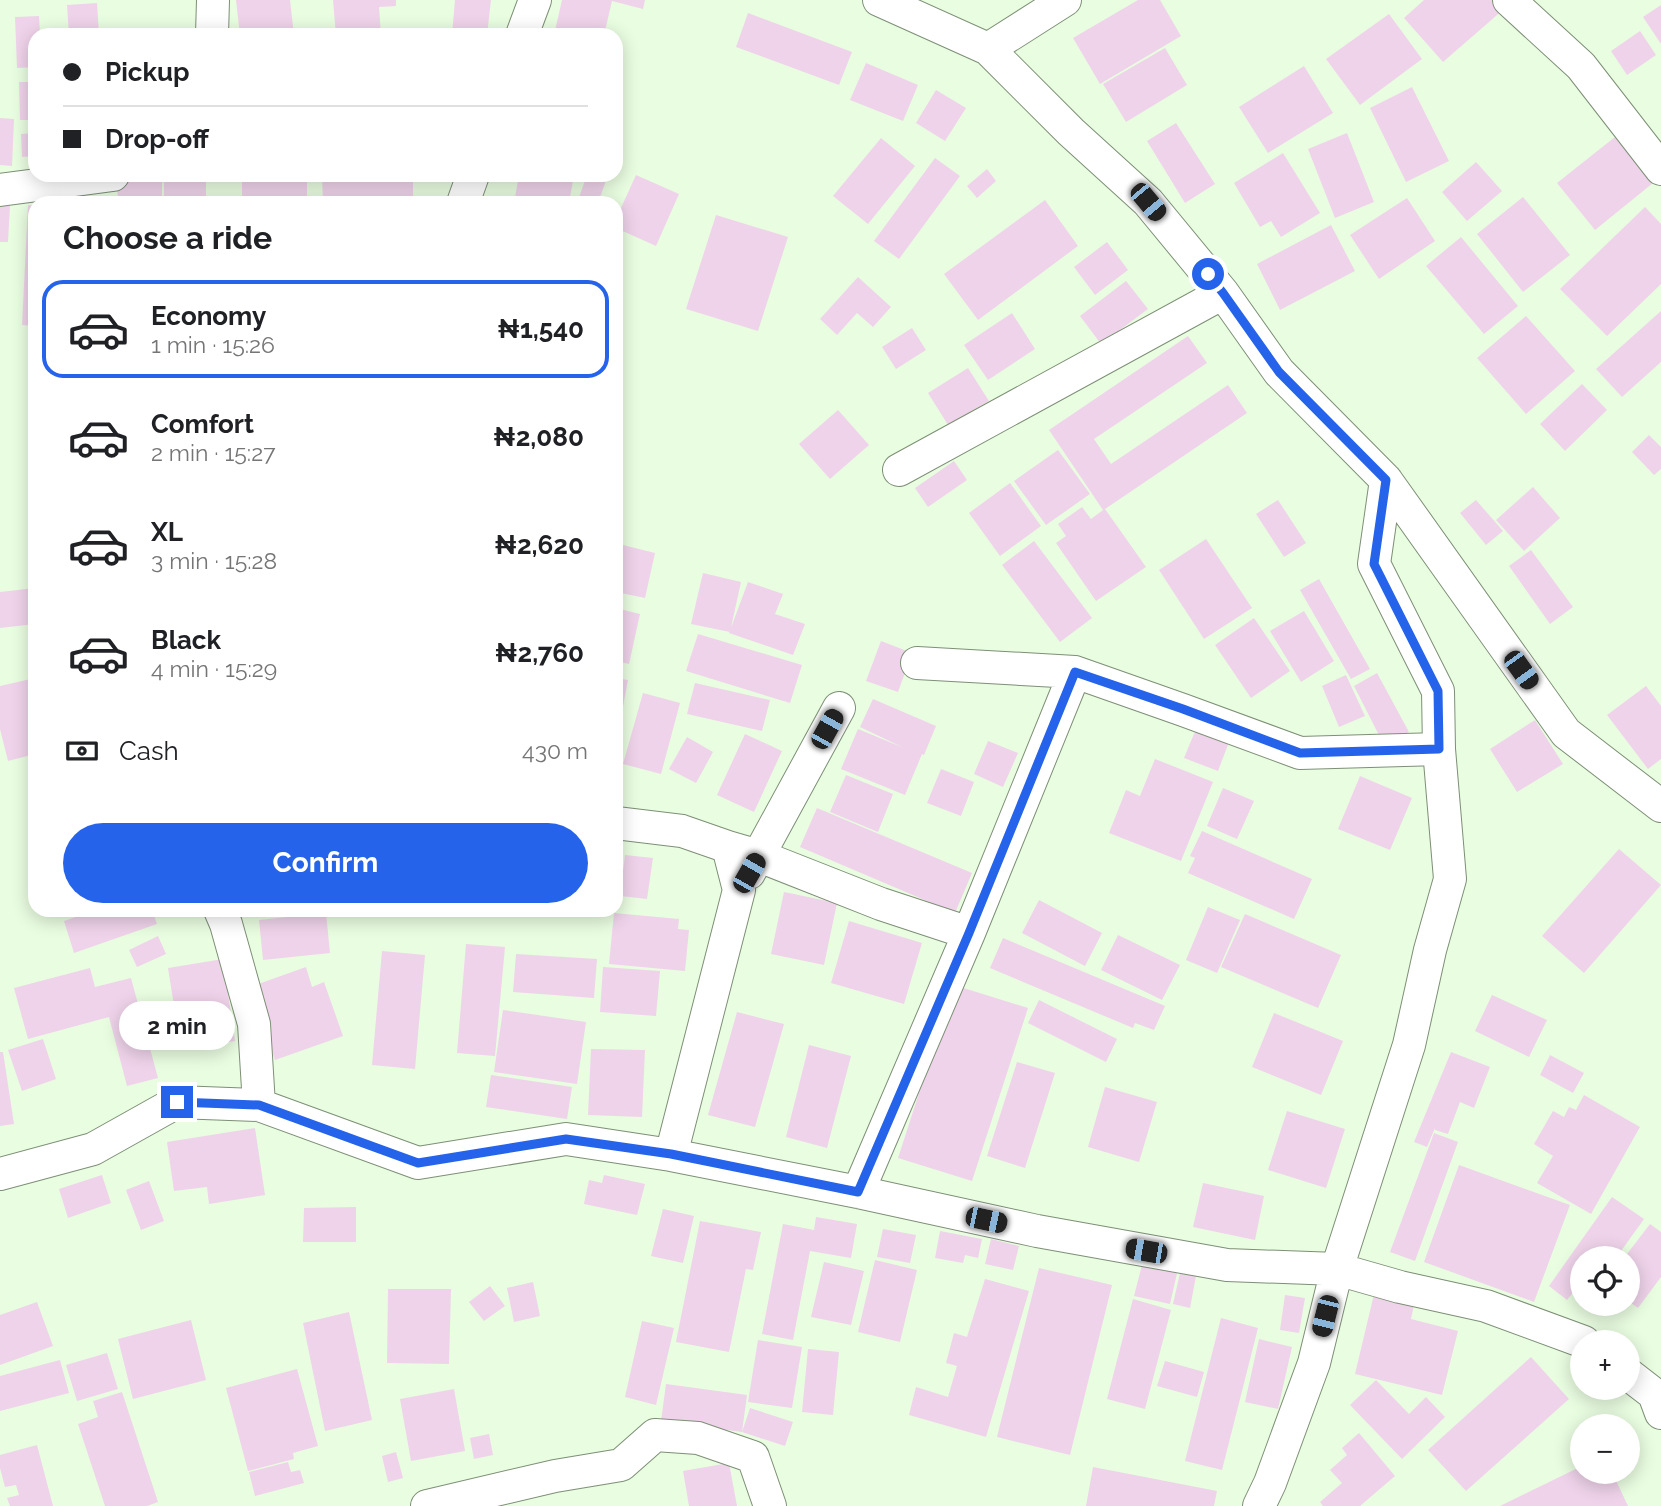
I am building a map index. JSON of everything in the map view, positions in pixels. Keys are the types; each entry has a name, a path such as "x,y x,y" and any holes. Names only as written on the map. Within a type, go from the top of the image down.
{"street":[{"path":"212,28 213,0"},
{"path":"525,28 535,0"},
{"path":"879,0 988,48 1071,132 1148,202 1223,293 1279,372 1386,480 1566,733 1658,798"},
{"path":"988,48 1065,0"},
{"path":"1508,0 1581,66 1661,169"},
{"path":"0,190 60,182"},
{"path":"899,470 1223,293"},
{"path":"1259,1506 1314,1363 1337,1269 1409,1045 1430,950 1450,879 1439,749 1438,691 1374,564 1386,480"},
{"path":"917,663 1075,672 1300,753 1439,749"},
{"path":"858,1192 969,933 1075,672"},
{"path":"671,1154 740,890 839,708"},
{"path":"623,824 682,831 759,856 881,904 969,933"},
{"path":"728,847 740,890"},
{"path":"223,917 254,1024 259,1105"},
{"path":"0,1174 93,1149 177,1102 259,1105 418,1163 566,1139 671,1154 1037,1231 1227,1265 1337,1269 1400,1287 1486,1306 1570,1337"},
{"path":"1640,1383 1654,1394 1661,1413"},
{"path":"427,1506 555,1476 621,1465 655,1435 698,1438 753,1457 770,1506"}],"building":[{"path":"236,0 290,0 293,28 239,28"},
{"path":"333,0 396,0 396,6 379,7 380,28 335,28"},
{"path":"455,0 491,0 488,28 453,28"},
{"path":"562,0 645,0 643,9 612,1 606,28 556,28"},
{"path":"1138,0 1160,0 1181,36 1100,84 1073,38"},
{"path":"1424,0 1496,0 1504,9 1443,62 1404,18"},
{"path":"97,3 99,28 69,28 67,5"},
{"path":"1661,5 1661,44 1643,17"},
{"path":"748,13 852,52 839,85 736,47"},
{"path":"1389,14 1422,59 1360,105 1326,59"},
{"path":"39,16 40,28 28,28 28,67 17,68 15,17"},
{"path":"1640,31 1656,55 1627,75 1611,51"},
{"path":"1165,48 1187,85 1126,122 1103,84"},
{"path":"866,63 918,85 903,121 850,100"},
{"path":"1304,66 1333,113 1268,153 1239,107"},
{"path":"19,82 28,82 28,120 20,120"},
{"path":"1412,87 1449,161 1406,182 1370,108"},
{"path":"936,90 966,108 945,141 916,123"},
{"path":"0,118 14,119 12,166 0,165"},
{"path":"1176,123 1215,184 1185,203 1147,141"},
{"path":"1347,133 1374,202 1335,218 1308,149"},
{"path":"21,134 28,134 28,157 22,157"},
{"path":"1615,137 1653,183 1595,230 1557,183"},
{"path":"881,138 915,166 868,224 833,196"},
{"path":"1283,153 1320,213 1281,237 1271,221 1260,227 1234,183"},
{"path":"935,158 960,176 899,259 874,241"},
{"path":"1476,162 1502,191 1467,221 1442,192"},
{"path":"987,169 996,181 977,198 967,186"},
{"path":"636,175 679,194 656,246 623,231 623,204"},
{"path":"117,182 162,182 162,196 118,196"},
{"path":"164,182 206,182 206,196 164,196"},
{"path":"242,182 307,182 307,196 242,196"},
{"path":"322,182 413,182 413,196 323,196"},
{"path":"518,182 573,182 570,196 515,196"},
{"path":"584,182 606,182 600,196 580,196"},
{"path":"1523,197 1570,255 1523,292 1477,234"},
{"path":"1407,198 1435,241 1379,279 1350,235"},
{"path":"1045,200 1078,246 978,320 944,274"},
{"path":"0,205 10,206 8,242 0,242"},
{"path":"28,205 28,325 22,325"},
{"path":"1645,207 1661,224 1661,284 1607,336 1560,289"},
{"path":"716,215 788,237 758,331 686,309"},
{"path":"1331,225 1355,271 1280,310 1257,264"},
{"path":"1461,237 1518,306 1484,334 1426,266"},
{"path":"1107,242 1128,270 1095,295 1074,267"},
{"path":"858,277 891,307 873,327 857,313 837,335 820,319"},
{"path":"1126,281 1148,309 1101,344 1080,316"},
{"path":"1661,311 1661,362 1622,397 1596,369"},
{"path":"1012,313 1035,349 988,380 964,345"},
{"path":"1526,316 1575,371 1526,414 1477,358"},
{"path":"912,328 926,350 896,369 882,347"},
{"path":"1188,336 1207,363 1094,439 1111,464 1228,385 1247,413 1105,509 1146,567 1096,601 1056,543 1066,536 1058,524 1082,507 1091,519 1103,510 1049,430"},
{"path":"968,368 989,401 948,425 928,393"},
{"path":"1582,384 1607,410 1565,451 1540,424"},
{"path":"838,410 869,445 830,479 799,444"},
{"path":"1649,435 1661,447 1661,469 1654,475 1632,452"},
{"path":"1058,450 1090,494 1046,525 1014,481"},
{"path":"954,461 967,480 928,507 915,488"},
{"path":"1010,483 1041,526 1000,556 969,513"},
{"path":"1533,487 1560,518 1524,551 1496,520"},
{"path":"1278,500 1306,543 1284,557 1256,514"},
{"path":"1476,500 1503,531 1486,545 1460,513"},
{"path":"1206,539 1252,608 1204,639 1159,570"},
{"path":"1034,541 1092,618 1060,642 1002,565"},
{"path":"623,545 655,553 645,598 623,593"},
{"path":"1531,550 1573,607 1550,624 1509,566"},
{"path":"703,573 741,582 730,632 691,624"},
{"path":"1319,579 1370,669 1351,679 1300,590"},
{"path":"748,582 783,594 775,614 805,624 793,655 729,633"},
{"path":"28,589 28,625 0,628 0,592"},
{"path":"623,610 640,614 629,664 623,663"},
{"path":"1304,611 1334,661 1301,682 1270,631"},
{"path":"1254,618 1290,671 1251,698 1215,645"},
{"path":"698,634 802,665 790,703 686,671"},
{"path":"881,641 912,653 898,692 866,681"},
{"path":"1377,673 1409,732 1384,745 1354,686"},
{"path":"1346,675 1365,716 1339,727 1322,686"},
{"path":"623,679 628,680 623,707"},
{"path":"28,680 28,756 8,761 0,729 0,686"},
{"path":"695,683 770,700 762,731 687,714"},
{"path":"1646,686 1661,706 1661,759 1648,769 1607,715"},
{"path":"643,693 680,703 661,774 623,764"},
{"path":"873,699 936,726 905,795 841,769 858,729 904,748 860,727"},
{"path":"1535,720 1563,764 1517,792 1490,749"},
{"path":"1196,729 1229,742 1218,771 1184,758"},
{"path":"745,734 782,751 754,812 717,795"},
{"path":"687,737 713,752 696,783 669,769"},
{"path":"988,741 1018,753 1003,787 974,774"},
{"path":"1155,759 1213,782 1181,861 1109,833 1126,790 1140,796"},
{"path":"941,769 974,782 961,816 927,803"},
{"path":"846,775 893,794 878,832 830,812"},
{"path":"1360,776 1412,798 1390,850 1338,829"},
{"path":"1223,788 1254,801 1237,839 1207,826"},
{"path":"817,808 972,873 955,913 800,847"},
{"path":"1202,831 1312,879 1294,919 1188,873 1195,858 1190,856"},
{"path":"1619,849 1661,885 1584,973 1542,936"},
{"path":"625,855 653,858 647,899 623,896"},
{"path":"784,892 837,903 824,965 771,954"},
{"path":"1039,900 1102,933 1085,966 1022,933"},
{"path":"1208,907 1240,920 1217,973 1186,960"},
{"path":"623,914 679,919 678,929 689,930 685,971 609,964 614,917 623,917"},
{"path":"1245,914 1341,955 1318,1008 1221,967"},
{"path":"76,917 154,917 157,924 74,953 64,921"},
{"path":"326,917 330,953 263,960 259,920"},
{"path":"849,921 922,943 904,1004 831,983"},
{"path":"1118,935 1180,965 1162,1000 1101,970"},
{"path":"158,936 166,954 137,967 129,950"},
{"path":"1003,938 1165,1006 1154,1030 1135,1023 1133,1028 990,968"},
{"path":"466,944 505,947 495,1056 457,1053"},
{"path":"382,951 425,955 415,1069 372,1065"},
{"path":"516,954 597,959 594,998 513,992"},
{"path":"223,959 235,1041 181,1050 168,968"},
{"path":"306,967 312,987 324,982 343,1036 275,1060 250,987"},
{"path":"603,967 660,971 656,1016 600,1012"},
{"path":"90,968 95,987 131,978 158,1078 127,1086 109,1017 28,1039 14,988"},
{"path":"954,985 1028,1008 972,1181 898,1158"},
{"path":"1492,995 1547,1020 1529,1057 1475,1031"},
{"path":"1039,1000 1117,1039 1106,1062 1028,1023"},
{"path":"503,1010 586,1022 577,1084 494,1072"},
{"path":"737,1012 784,1024 755,1127 708,1115"},
{"path":"1274,1013 1343,1041 1321,1095 1252,1067"},
{"path":"43,1039 56,1079 22,1091 8,1050"},
{"path":"809,1045 851,1056 827,1148 786,1137"},
{"path":"591,1049 645,1050 642,1117 588,1115"},
{"path":"0,1052 3,1052 14,1124 0,1126"},
{"path":"1451,1052 1490,1067 1474,1108 1460,1102 1448,1134 1435,1128 1427,1147 1414,1142"},
{"path":"1550,1055 1584,1073 1573,1093 1540,1075"},
{"path":"1017,1062 1055,1073 1025,1168 987,1156"},
{"path":"491,1075 572,1087 567,1119 486,1107"},
{"path":"1105,1087 1157,1102 1139,1162 1088,1147"},
{"path":"1584,1095 1640,1127 1591,1214 1537,1183 1553,1156 1534,1144 1553,1111 1564,1117 1569,1107 1576,1110"},
{"path":"1287,1111 1345,1129 1326,1188 1268,1170"},
{"path":"255,1128 265,1195 209,1204 207,1187 174,1191 167,1142"},
{"path":"1434,1133 1458,1142 1415,1261 1390,1252"},
{"path":"1459,1165 1570,1205 1534,1302 1424,1262"},
{"path":"102,1175 111,1203 68,1218 59,1189"},
{"path":"604,1175 645,1184 637,1215 584,1204 589,1180 602,1183"},
{"path":"149,1181 164,1221 141,1230 126,1190"},
{"path":"1203,1183 1264,1196 1255,1240 1193,1227"},
{"path":"1612,1197 1644,1219 1625,1246 1577,1246"},
{"path":"356,1207 356,1242 303,1242 304,1208"},
{"path":"663,1209 694,1216 683,1263 651,1256"},
{"path":"816,1217 857,1224 851,1258 810,1251 793,1340 762,1334 783,1224 814,1230"},
{"path":"700,1221 761,1232 753,1270 746,1269 729,1352 676,1342"},
{"path":"1650,1224 1661,1232 1661,1277 1640,1305 1640,1246 1633,1246"},
{"path":"883,1229 916,1235 910,1263 877,1257"},
{"path":"940,1231 982,1239 978,1258 965,1255 963,1263 935,1258"},
{"path":"991,1239 1019,1246 1013,1270 985,1264"},
{"path":"1570,1256 1570,1296 1567,1300 1549,1286"},
{"path":"875,1260 917,1270 900,1342 858,1332"},
{"path":"1143,1261 1178,1269 1170,1304 1134,1296"},
{"path":"824,1262 864,1271 851,1325 811,1317"},
{"path":"1039,1268 1112,1285 1070,1455 997,1437"},
{"path":"1180,1273 1196,1276 1190,1308 1173,1304"},
{"path":"985,1279 1029,1291 986,1437 909,1415 916,1387 948,1397 957,1366 946,1363 954,1333 967,1337"},
{"path":"533,1282 540,1316 514,1322 507,1288"},
{"path":"490,1286 505,1306 484,1321 469,1302"},
{"path":"388,1289 451,1289 449,1364 387,1363"},
{"path":"1375,1290 1415,1300 1411,1319 1458,1331 1442,1395 1355,1374"},
{"path":"1285,1295 1305,1298 1299,1333 1280,1330"},
{"path":"1133,1299 1171,1310 1145,1409 1107,1399"},
{"path":"37,1302 53,1346 0,1365 0,1315"},
{"path":"349,1312 372,1420 325,1431 303,1323"},
{"path":"1221,1318 1258,1328 1222,1470 1185,1461"},
{"path":"191,1320 206,1380 133,1399 118,1339"},
{"path":"642,1321 674,1328 656,1405 625,1397"},
{"path":"1259,1339 1292,1347 1278,1409 1245,1402"},
{"path":"758,1340 802,1347 792,1408 748,1402"},
{"path":"808,1349 839,1352 833,1415 802,1412"},
{"path":"107,1353 118,1389 77,1401 66,1365"},
{"path":"1531,1357 1569,1399 1466,1491 1428,1450"},
{"path":"60,1360 69,1393 0,1411 0,1376"},
{"path":"1165,1361 1204,1372 1197,1397 1157,1386"},
{"path":"297,1369 318,1446 293,1453 294,1459 248,1471 226,1388"},
{"path":"1376,1380 1409,1414 1426,1397 1445,1417 1402,1459 1350,1405"},
{"path":"666,1384 747,1395 742,1432 661,1421"},
{"path":"454,1389 465,1451 411,1461 400,1399"},
{"path":"122,1392 158,1502 147,1506 105,1506 78,1424 98,1417 93,1401"},
{"path":"750,1408 793,1422 785,1446 742,1432"},
{"path":"1359,1433 1395,1476 1360,1506 1323,1506 1320,1502 1342,1483 1330,1470 1347,1455 1342,1448"},
{"path":"489,1434 493,1455 474,1459 470,1438"},
{"path":"37,1445 53,1506 10,1506 7,1498 19,1495 16,1485 5,1487 0,1455"},
{"path":"396,1452 403,1478 388,1482 382,1456"},
{"path":"288,1462 291,1472 300,1470 304,1483 255,1496 249,1472"},
{"path":"729,1463 737,1506 689,1506 683,1471"},
{"path":"1093,1467 1217,1491 1214,1506 1086,1506"},
{"path":"1570,1472 1570,1484 1618,1484 1628,1506 1500,1506"}],"route":[{"path":"177,1102 259,1105 418,1163 566,1139 671,1154 858,1192 969,933 1075,672 1300,753 1439,749 1438,691 1374,564 1386,480 1279,372 1208,274"}]}
